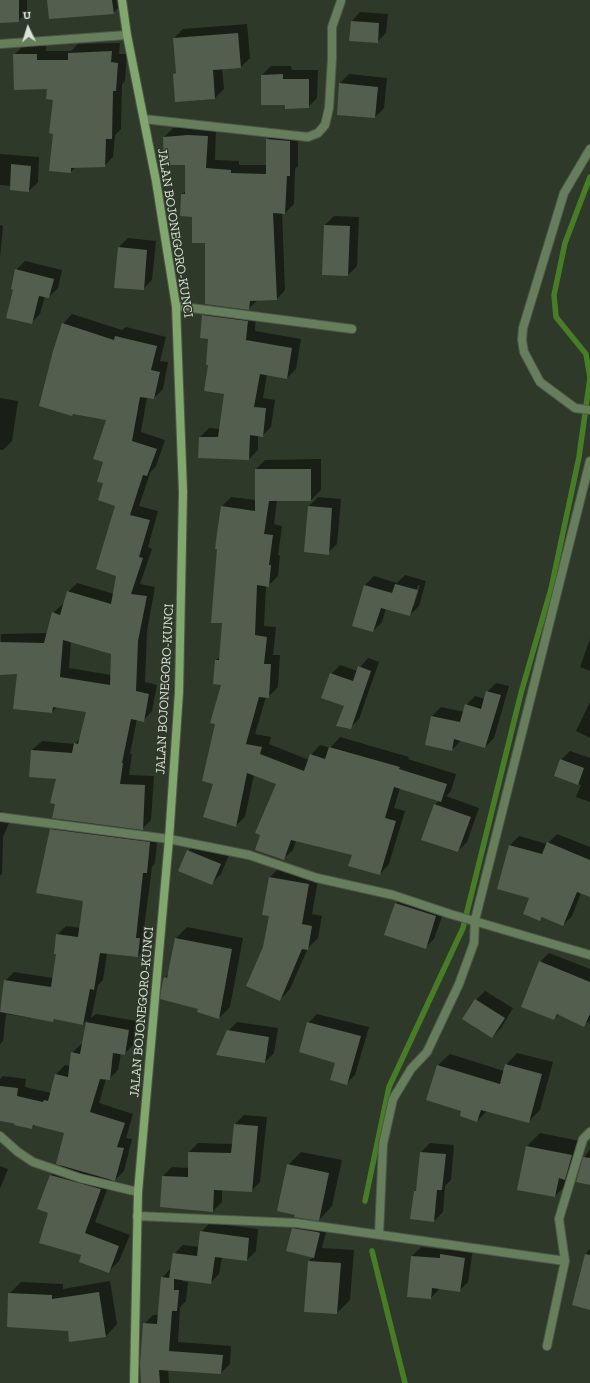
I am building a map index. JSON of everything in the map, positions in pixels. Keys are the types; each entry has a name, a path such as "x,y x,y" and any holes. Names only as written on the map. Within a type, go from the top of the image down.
{"main road":[{"name":"JALAN BOJONEGORO-KUNCI","path":"122,0 176,306 183,500 179,692 169,838 138,1192 134,1383"}],"street":[{"path":"144,119 308,137 318,133 325,125 329,108 332,27 341,1"},
{"path":"0,44 127,35"},
{"path":"590,149 564,193 522,334 524,352 540,382 575,408 590,410"},
{"path":"176,306 352,329"},
{"path":"376,1234 383,1144 393,1099 411,1069 427,1052 459,984 474,943 472,920 590,461"},
{"path":"0,817 169,838 249,855 317,878 393,895 450,914 590,955"},
{"path":"547,1346 565,1261 559,1219 583,1139 590,1132"},
{"path":"0,1136 18,1152 34,1162 80,1178 138,1192"},
{"path":"137,1216 296,1223 565,1261"}],"building":[{"path":"0,0 19,0 19,22 0,23"},
{"path":"47,0 112,0 114,14 49,19"},
{"path":"351,21 379,23 378,43 349,41"},
{"path":"238,33 241,68 213,70 215,99 175,102 173,74 176,73 173,38"},
{"path":"112,51 111,62 118,63 116,91 113,91 112,139 106,139 105,167 71,168 71,173 49,171 53,134 49,133 53,100 46,99 47,89 14,90 13,54 37,54 37,60 68,60 68,53"},
{"path":"283,74 283,79 309,79 309,108 285,109 285,105 261,105 261,75"},
{"path":"339,83 378,87 375,118 337,115"},
{"path":"188,135 208,136 206,168 231,170 231,173 266,174 266,139 290,141 290,176 287,176 285,214 273,213 277,300 250,301 249,310 205,304 205,243 192,243 192,217 180,216 181,194 185,194 185,165 164,165 163,137"},
{"path":"11,164 31,166 29,192 10,190"},
{"path":"324,225 350,226 348,276 322,275"},
{"path":"118,247 147,250 144,290 114,288"},
{"path":"15,269 54,279 49,298 39,296 32,324 6,318 13,290 11,289"},
{"path":"202,315 248,321 246,340 292,348 287,379 260,374 254,407 266,408 263,437 250,435 249,460 198,458 199,437 218,437 224,394 204,391 208,365 206,365 208,339 200,338"},
{"path":"62,323 114,340 115,336 157,346 151,370 160,372 154,399 140,397 132,441 157,449 147,476 143,475 130,515 150,520 139,557 143,558 131,594 147,596 138,641 136,691 149,694 144,722 131,719 122,763 120,784 145,785 143,830 52,818 55,804 50,803 56,779 29,777 31,750 72,753 74,743 78,744 86,712 53,707 52,713 13,709 17,674 0,675 0,642 44,643 52,612 60,615 67,591 111,604 116,576 96,569 115,506 98,500 103,483 97,482 103,462 93,459 106,420 73,414 72,416 39,406","holes":["63,640 111,654 110,685 60,677"]},
{"path":"255,469 311,469 311,501 269,501 264,534 273,535 269,565 271,565 269,587 257,585 255,635 267,637 264,664 271,664 269,698 259,697 246,744 262,747 260,754 304,771 310,754 325,759 329,747 400,767 399,769 447,784 441,802 394,787 385,818 396,821 380,875 348,866 352,855 291,840 284,860 255,850 260,835 255,833 276,784 247,773 236,827 203,817 213,784 202,781 215,724 210,723 221,685 213,684 215,660 219,660 222,623 211,623 217,549 215,549 221,506 255,511"},
{"path":"308,506 332,508 329,555 304,552"},
{"path":"395,584 418,590 410,616 381,608 373,632 352,626 364,585 392,593"},
{"path":"358,666 371,671 351,729 336,726 344,706 321,698 330,673 353,681"},
{"path":"486,691 501,695 485,748 454,739 452,751 425,745 431,716 460,722 465,704 481,709"},
{"path":"560,759 584,768 578,785 554,776"},
{"path":"434,804 471,817 458,852 421,840"},
{"path":"50,829 150,842 147,873 143,873 136,938 140,938 138,957 100,953 94,990 90,989 83,1025 54,1019 53,1022 0,1012 4,980 51,987 56,954 54,954 56,934 78,937 83,901 36,893"},
{"path":"547,842 590,860 590,897 577,892 563,926 542,917 540,921 523,914 529,898 497,889 509,845 542,854"},
{"path":"187,850 221,864 212,885 178,871"},
{"path":"269,877 309,884 302,924 312,926 308,950 302,949 280,1001 246,986 263,947 269,916 262,915"},
{"path":"395,903 436,916 426,949 384,935"},
{"path":"175,938 232,949 219,1019 197,1012 198,1009 160,999 164,977 167,978"},
{"path":"539,961 590,982 590,1014 584,1027 557,1014 554,1020 521,1007"},
{"path":"475,999 505,1018 492,1038 462,1019"},
{"path":"86,1022 129,1030 125,1055 113,1053 110,1080 100,1079 90,1112 125,1123 117,1147 124,1148 115,1181 56,1164 64,1133 33,1125 32,1129 0,1121 0,1086 18,1088 17,1096 43,1102 44,1100 48,1101 55,1074 68,1077 71,1052 80,1054"},
{"path":"307,1022 361,1036 347,1085 330,1080 335,1063 299,1052"},
{"path":"227,1030 269,1037 265,1063 216,1055"},
{"path":"505,1064 542,1074 529,1123 481,1110 477,1122 460,1116 461,1111 426,1100 437,1065 500,1084"},
{"path":"234,1124 258,1126 252,1192 214,1190 213,1212 160,1207 162,1176 188,1177 188,1152 231,1153"},
{"path":"526,1146 572,1155 565,1180 559,1178 555,1197 517,1190"},
{"path":"420,1152 446,1154 442,1190 437,1190 434,1222 410,1219 414,1191 416,1191"},
{"path":"583,1157 590,1158 590,1185 576,1182"},
{"path":"287,1164 329,1173 319,1221 294,1217 295,1215 277,1211"},
{"path":"50,1175 101,1189 85,1233 119,1246 109,1273 79,1262 81,1255 39,1243 48,1213 37,1209"},
{"path":"292,1228 320,1233 314,1258 286,1251"},
{"path":"200,1231 249,1238 247,1261 215,1257 211,1284 174,1279 174,1290 179,1290 177,1311 172,1311 169,1351 223,1355 221,1374 159,1370 160,1383 141,1383 140,1365 143,1323 157,1324 161,1277 169,1278 173,1253 197,1256"},
{"path":"440,1254 465,1258 460,1292 432,1288 431,1299 407,1297 411,1256 440,1258"},
{"path":"585,1254 590,1255 590,1310 572,1305"},
{"path":"308,1261 341,1263 337,1314 304,1312"},
{"path":"99,1292 106,1337 69,1342 68,1331 7,1327 8,1293 52,1295 52,1299"}],"waterway":[{"path":"365,1201 389,1087 463,928 521,693 551,589 579,457 590,378 586,354 556,317 554,295 565,243 590,177"},
{"path":"372,1251 405,1383"}]}
